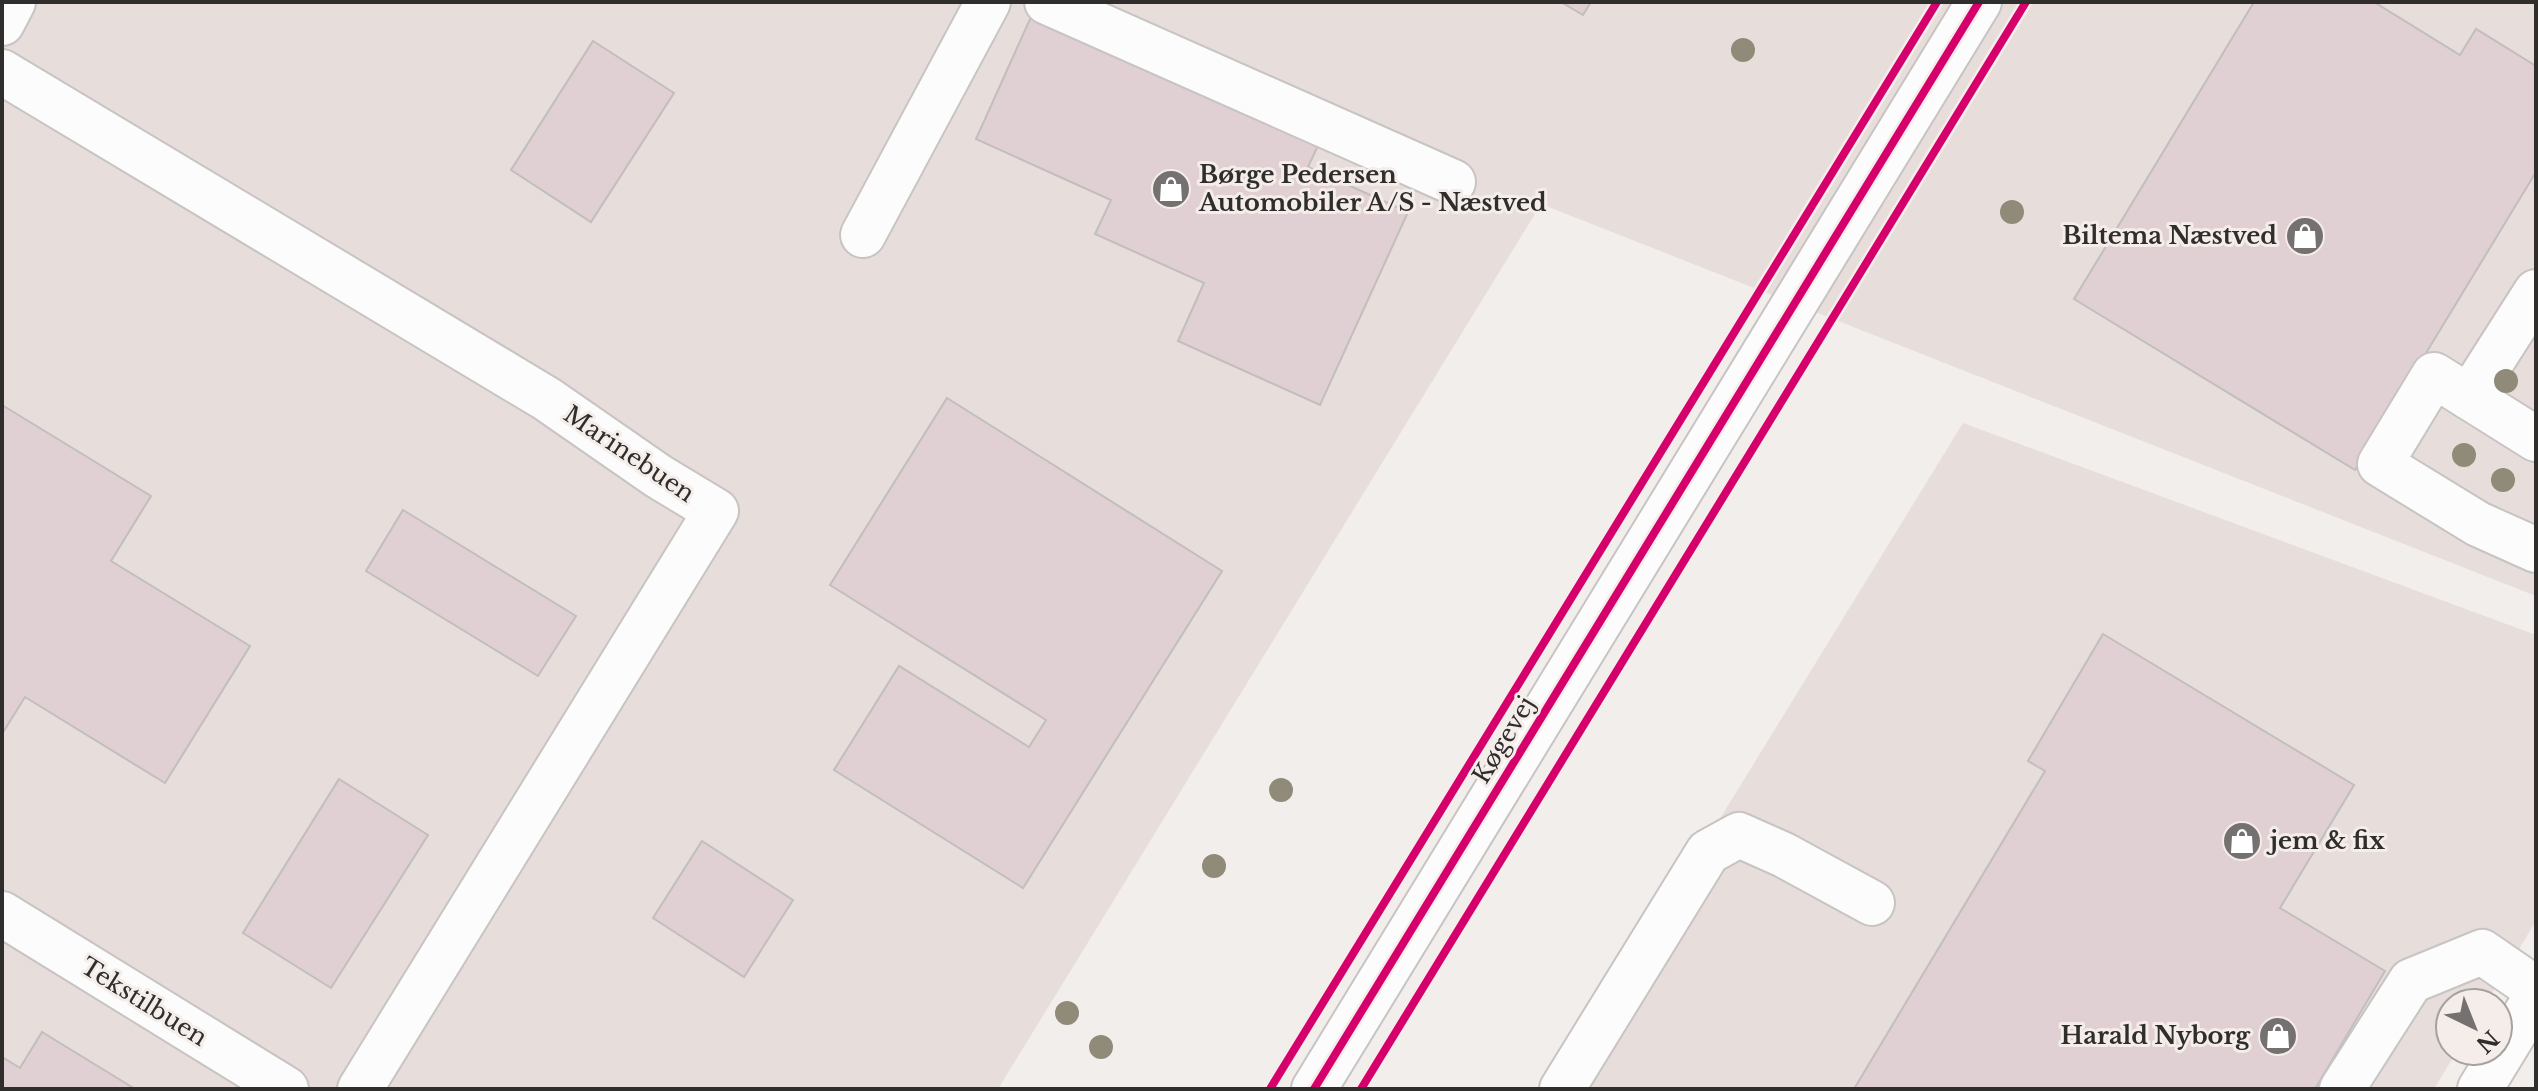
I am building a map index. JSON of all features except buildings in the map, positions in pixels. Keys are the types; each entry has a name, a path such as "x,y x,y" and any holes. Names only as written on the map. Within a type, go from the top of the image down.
{"street":[{"path":"2,23 13,2"},
{"path":"863,235 988,2"},
{"path":"1047,2 1453,182"},
{"name":"Køgevej","path":"1314,1089 1979,2"},
{"name":"Marinebuen","path":"2,72 547,399 658,476 716,511 360,1089"},
{"path":"2469,397 2532,309"},
{"path":"2536,439 2434,375 2380,464 2478,524 2536,550"},
{"path":"1562,1089 1708,852 1739,835 1784,855 1872,903"},
{"name":"Tekstilbuen","path":"2,914 286,1089"},
{"path":"2342,1089 2411,981 2482,952 2536,989"},
{"path":"2480,1089 2536,997"}],"shaded area":[{"path":"2,2 2536,2 2536,596 1541,204 998,1089 2,1089"},
{"path":"1963,423 2536,635 2536,921 2496,987 2434,987 2434,1067 2447,1067 2434,1089 1554,1089"}],"cycle path":[{"path":"1270,1089 1937,2"},
{"path":"1314,1089 1979,2"},
{"path":"1361,1089 2026,2"}],"place":[{"name":"Børge Pedersen Automobiler A/S - Næstved","path":"1171,189"},
{"name":"Biltema Næstved","path":"2305,236"},
{"name":"jem & fix","path":"2242,841"},
{"name":"Harald Nyborg","path":"2278,1036"}]}
